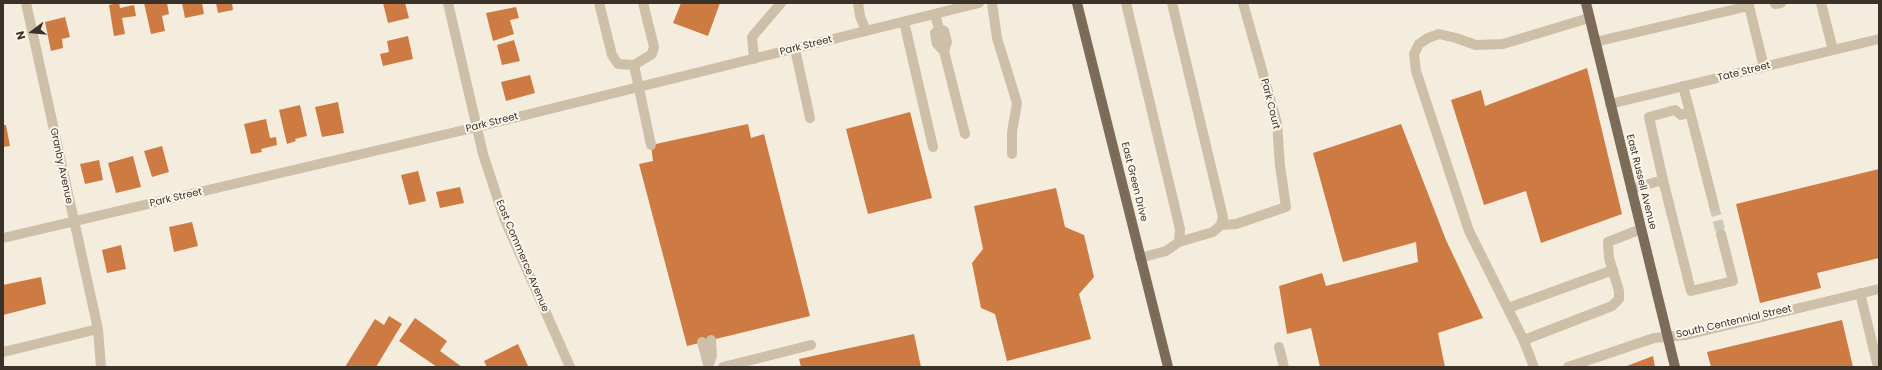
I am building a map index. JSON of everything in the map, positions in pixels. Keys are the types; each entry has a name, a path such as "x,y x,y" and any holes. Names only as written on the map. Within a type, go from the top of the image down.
{"main road":[{"name":"East Green Drive","path":"1077,3 1167,367"},
{"name":"East Russell Avenue","path":"1586,3 1675,367"}],"street":[{"name":"Granby Avenue","path":"26,3 98,329 101,367"},
{"name":"East Commerce Avenue","path":"448,3 483,154 504,218 570,367"},
{"path":"599,3 612,55 618,64 634,65 652,54 654,47 643,3"},
{"path":"754,59 752,37 781,3"},
{"path":"858,3 860,16 866,31"},
{"name":"Park Street","path":"3,238 477,127 979,3"},
{"path":"992,3 997,38 1017,103 1012,132 1012,154"},
{"path":"1140,258 1166,251 1178,242 1214,232 1221,225 1222,217 1172,3"},
{"name":"Park Court","path":"1221,225 1236,224 1286,208 1280,166 1277,123 1243,3"},
{"path":"1821,3 1833,50"},
{"path":"1595,42 1749,6 1764,67"},
{"path":"1126,8 1180,229 1178,242"},
{"path":"935,14 939,29 935,34 937,44 944,51 964,134"},
{"path":"1534,367 1524,340 1469,231 1416,71 1414,54 1419,44 1428,38 1439,34 1476,45 1503,44 1589,18"},
{"path":"904,22 933,147"},
{"name":"Tate Street","path":"1610,104 1879,39"},
{"path":"794,48 810,118"},
{"path":"634,65 640,87 651,145"},
{"path":"1683,86 1714,206"},
{"path":"1690,112 1681,115 1675,110 1649,118 1691,291 1733,281 1721,234"},
{"path":"1631,189 1664,180"},
{"path":"1524,340 1612,306 1619,299 1619,291 1609,258 1608,242 1641,229"},
{"path":"1508,308 1613,270"},
{"name":"South Centennial Street","path":"1568,367 1654,338 1686,335 1879,289"},
{"path":"1860,293 1878,367"},
{"path":"3,352 98,329"},
{"path":"707,341 708,367"},
{"path":"723,367 811,345"},
{"path":"1279,347 1284,367"}],"building":[{"path":"119,3 120,8 134,5 136,16 122,18 125,34 114,36 109,5"},
{"path":"144,3 167,3 169,14 162,16 165,31 151,34"},
{"path":"182,3 202,3 204,14 185,18"},
{"path":"216,3 232,3 233,10 218,13"},
{"path":"383,3 405,3 409,18 388,23"},
{"path":"681,3 720,3 708,36 673,23"},
{"path":"516,7 519,18 510,20 514,34 493,41 486,13"},
{"path":"65,17 70,37 62,39 63,48 51,51 45,22"},
{"path":"408,36 413,59 383,66 380,54 389,52 387,41"},
{"path":"514,40 520,61 502,65 497,45"},
{"path":"1587,68 1622,214 1541,243 1526,191 1484,205 1451,100 1481,90 1485,106"},
{"path":"530,75 535,93 506,101 501,82"},
{"path":"338,102 344,133 322,137 315,107"},
{"path":"300,105 307,136 295,139 296,141 287,144 279,110"},
{"path":"910,112 932,198 868,214 846,129"},
{"path":"266,119 270,138 276,137 277,145 261,149 262,152 251,154 244,124"},
{"path":"748,124 751,138 764,134 810,316 687,346 639,164 653,161 651,145"},
{"path":"1401,124 1446,240 1483,318 1438,333 1445,367 1320,367 1311,328 1287,334 1279,286 1322,273 1326,286 1418,262 1416,242 1343,262 1313,153"},
{"path":"3,125 6,125 10,146 3,147"},
{"path":"162,146 169,172 152,177 144,151"},
{"path":"133,156 141,187 116,193 108,163"},
{"path":"99,160 103,180 85,184 80,164"},
{"path":"1879,169 1879,258 1817,273 1821,288 1760,303 1736,204"},
{"path":"418,171 426,201 409,205 401,175"},
{"path":"460,187 464,203 440,208 436,192"},
{"path":"1056,188 1065,227 1084,235 1094,277 1079,294 1091,339 1007,361 995,314 981,308 972,263 983,249 974,206"},
{"path":"192,222 198,246 174,252 169,227"},
{"path":"121,245 126,269 107,273 102,250"},
{"path":"41,277 46,304 3,315 3,285"},
{"path":"389,316 402,324 376,367 345,367 375,319 384,325"},
{"path":"415,318 447,341 440,351 462,367 437,367 399,341"},
{"path":"1842,320 1853,367 1711,367 1707,352"},
{"path":"914,334 921,367 801,367 799,359"},
{"path":"518,344 528,366 487,367 484,361"},
{"path":"1653,356 1655,367 1624,367"}],"tunnel":[{"path":"1714,206 1721,234"}]}
